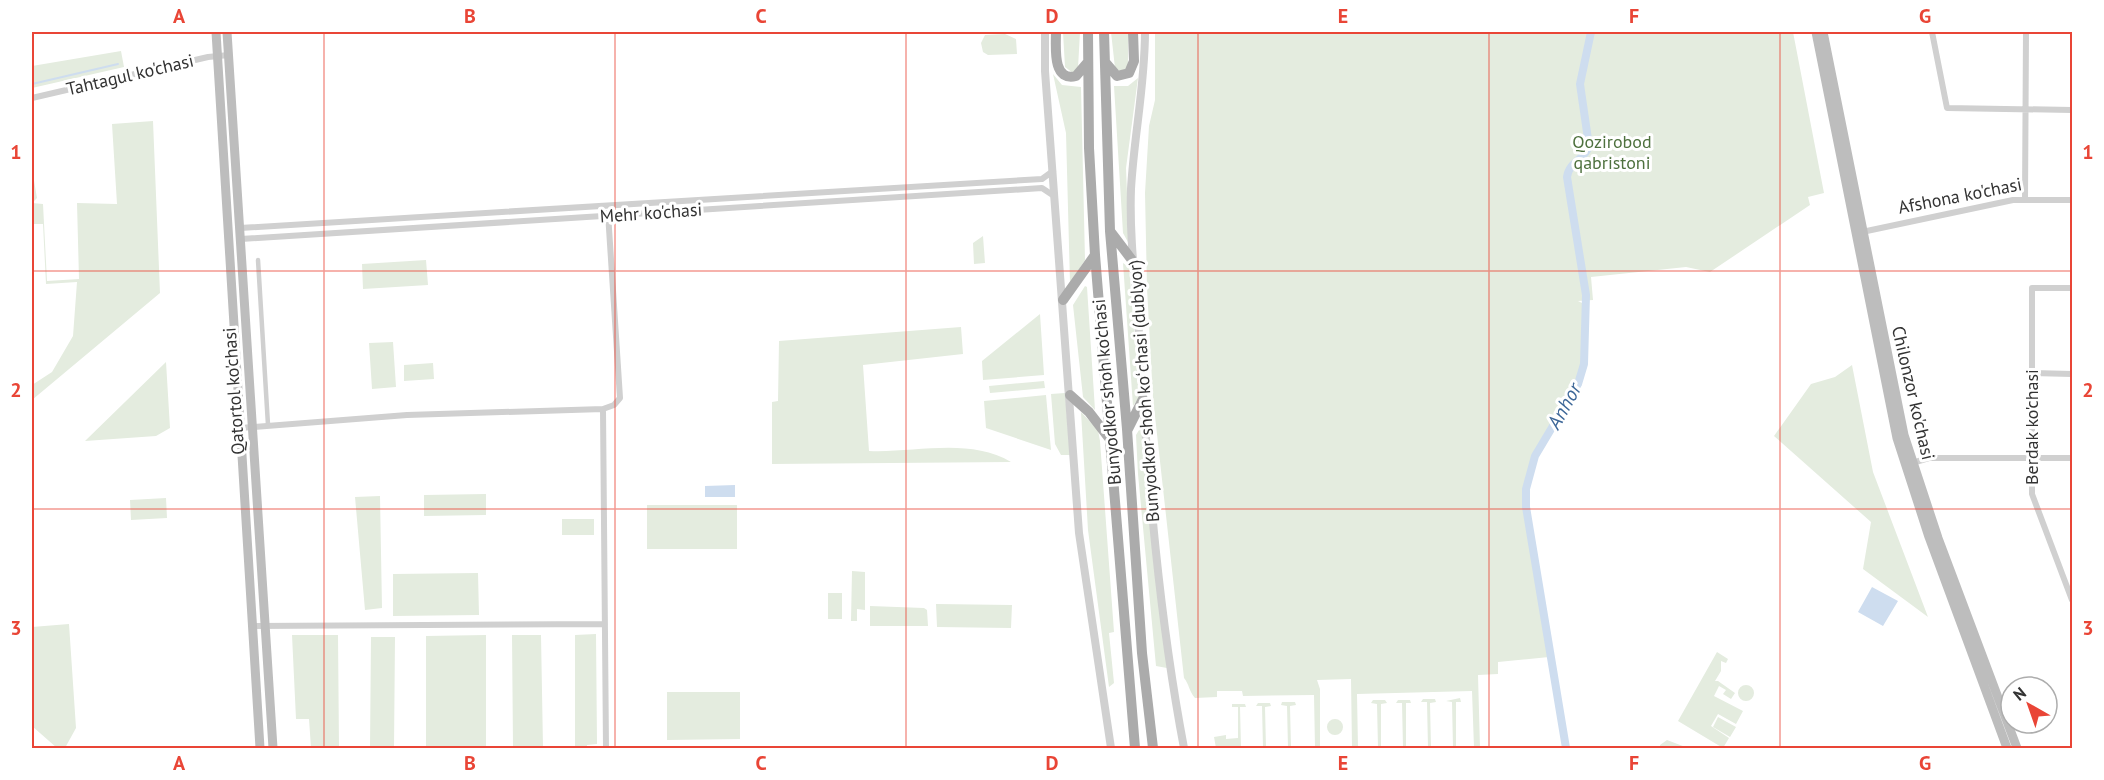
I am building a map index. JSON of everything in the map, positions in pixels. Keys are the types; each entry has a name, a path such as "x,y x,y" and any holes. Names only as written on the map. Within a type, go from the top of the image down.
{"main road":[{"name":"Qatortol ko'chasi","path":"216,32 260,748"},
{"name":"Qatortol ko'chasi","path":"227,32 273,748"},
{"path":"1056,32 1057,62 1063,75 1076,76 1088,62"},
{"name":"Bunyodkor shoh ko'chasi","path":"1088,32 1095,255 1135,748"},
{"name":"Bunyodkor shoh ko'chasi","path":"1104,32 1110,231 1127,429 1142,653 1153,748"},
{"path":"1104,61 1114,75 1122,76 1129,73 1134,61 1133,32"},
{"name":"Chilonzor ko'chasi","path":"1816,32 1909,463 1929,537 2007,748"},
{"name":"Chilonzor ko'chasi","path":"1823,32 1859,233"},
{"path":"228,229 240,228"},
{"path":"229,240 240,228"},
{"path":"1110,231 1135,264"},
{"path":"229,240 240,239"},
{"path":"1063,300 1095,255"},
{"path":"1070,395 1089,412 1109,438"},
{"path":"1127,429 1143,399"},
{"name":"Chilonzor ko'chasi","path":"1909,463 2017,748"}],"street":[{"path":"1045,32 1079,533 1111,748"},
{"name":"Bunyodkor shoh koʻchasi (dublyor)","path":"1145,32 1145,70 1131,190 1135,264 1150,493 1169,670 1184,748"},
{"path":"1932,32 1947,108 2073,110"},
{"path":"2025,199 2026,32"},
{"name":"Tahtagul ko'chasi","path":"32,98 229,55"},
{"path":"1054,171 1042,179 1042,188 1056,200"},
{"name":"Mehr ko'chasi","path":"240,228 1042,179"},
{"name":"Mehr ko'chasi","path":"240,239 1042,188"},
{"path":"779,195 780,204"},
{"path":"764,196 764,206"},
{"name":"Afshona ko'chasi","path":"1859,233 2025,199 2073,200"},
{"path":"616,205 617,215"},
{"path":"240,428 407,415 603,409 614,405 620,398 607,206"},
{"path":"517,211 517,221"},
{"path":"258,260 268,425"},
{"name":"Berdak ko'chasi","path":"2073,288 2031,288 2032,494 2073,600"},
{"path":"2032,373 2073,374"},
{"path":"603,409 606,748"},
{"path":"1909,463 1929,458 2073,458"},
{"path":"253,626 605,624"}],"green space":[{"path":"1063,32 1080,32 1078,68 1073,73 1065,67"},
{"path":"1111,32 1128,32 1128,68 1123,73 1115,68"},
{"name":"Qozirobod qabristoni","path":"1155,32 1793,32 1824,193 1808,197 1810,205 1710,272 1686,267 1591,277 1593,300 1578,301 1586,305 1582,374 1535,456 1526,489 1529,533 1549,657 1498,662 1498,674 1478,675 1480,748 1474,748 1472,691 1357,694 1358,748 1352,748 1351,679 1317,680 1320,689 1320,748 1315,748 1314,695 1243,696 1242,691 1217,691 1217,697 1195,698 1184,678 1153,398 1147,288 1145,193 1149,126 1155,100"},
{"path":"1005,34 1016,39 1017,54 988,55 983,52 981,43 985,35"},
{"path":"121,51 124,67 32,88 32,66"},
{"path":"1053,74 1062,85 1081,87 1085,260 1070,283 1066,133"},
{"path":"1138,78 1126,168 1129,244 1123,233 1114,86 1128,86"},
{"path":"153,121 160,293 32,400 32,385 52,372 73,336 77,282 46,284 43,224 32,224 32,203 43,204 47,281 79,279 77,203 117,204 112,124"},
{"path":"32,169 37,198 32,203"},
{"path":"983,236 985,263 974,264 973,243"},
{"path":"426,260 428,285 363,289 362,264"},
{"path":"1123,263 1129,267 1140,396 1133,406"},
{"path":"1085,286 1087,287 1095,410 1083,397 1073,305"},
{"path":"1040,314 1044,375 983,380 982,361"},
{"path":"961,327 963,354 863,365 869,451 960,448 995,454 1011,462 772,464 772,402 778,401 779,341"},
{"path":"393,342 396,387 372,389 369,343"},
{"path":"166,362 170,428 156,436 85,441"},
{"path":"433,363 434,379 404,381 404,365"},
{"path":"1852,365 1873,472 1928,617 1863,569 1871,522 1774,436 1811,384 1835,377"},
{"path":"1044,381 1045,388 990,393 989,386"},
{"path":"1065,393 1070,455 1061,455 1055,444 1051,394"},
{"path":"1046,395 1051,450 986,428 984,401"},
{"path":"1081,412 1098,430 1100,441 1114,632 1109,633 1114,683 1109,687 1088,530"},
{"path":"1142,425 1167,668 1156,666 1138,474 1136,435"},
{"path":"486,494 486,515 424,516 424,495"},
{"path":"380,496 382,608 365,610 355,497"},
{"path":"166,498 167,518 131,520 130,500"},
{"path":"647,505 737,505 737,549 647,549"},
{"path":"562,519 594,519 594,535 562,535"},
{"path":"852,571 865,572 865,610 857,609 857,621 851,621"},
{"path":"478,573 479,615 393,616 393,574"},
{"path":"828,593 842,593 842,619 828,619"},
{"path":"936,604 1012,605 1011,628 937,627"},
{"path":"870,606 924,608 927,610 928,626 870,626"},
{"path":"69,624 76,728 65,748 57,748 32,726 32,627"},
{"path":"596,634 597,744 587,745 587,748 575,748 575,635"},
{"path":"292,635 338,635 339,748 311,748 309,719 296,719"},
{"path":"486,635 486,748 426,748 426,636"},
{"path":"512,635 541,635 543,748 513,748"},
{"path":"371,637 395,637 394,748 370,748"},
{"path":"1717,652 1728,659 1726,663 1721,661 1721,671 1715,681 1735,693 1731,699 1723,694 1726,690 1719,686 1714,696 1743,711 1736,724 1718,714 1711,726 1729,738 1723,748 1678,721"},
{"path":"1746,685 1752,687 1754,693 1752,699 1746,701 1740,699 1738,693 1740,687"},
{"path":"667,692 740,692 740,739 667,740"},
{"path":"1460,698 1461,702 1456,702 1456,748 1453,748 1452,702 1446,701"},
{"path":"1423,699 1435,699 1436,702 1430,703 1431,748 1428,748 1427,702 1421,702"},
{"path":"1373,700 1385,700 1387,703 1381,704 1381,748 1378,748 1377,704 1371,703"},
{"path":"1398,700 1410,700 1411,703 1406,703 1406,748 1403,748 1402,703 1396,703"},
{"path":"1282,702 1295,702 1296,705 1290,706 1291,748 1288,748 1287,706 1281,705"},
{"path":"1258,703 1270,703 1271,706 1265,707 1266,748 1263,748 1262,706 1256,706"},
{"path":"1232,704 1245,704 1246,707 1240,707 1241,748 1216,748 1214,737 1226,735 1226,739 1238,738 1238,707 1232,707"},
{"path":"1718,717 1736,727 1730,737 1713,727"},
{"path":"1335,719 1341,721 1343,727 1341,733 1335,735 1329,733 1327,727 1329,721"},
{"path":"1667,740 1688,748 1660,748 1660,745"}],"water":[{"path":"735,485 735,497 705,497 705,486"},
{"path":"1872,587 1898,601 1883,626 1858,612"}],"waterway":[{"name":"Anhor","path":"1566,748 1526,507 1526,489 1535,456 1578,384 1584,364 1586,295 1567,177 1571,167 1589,146 1580,84 1591,32"},
{"path":"32,84 118,64"}]}
